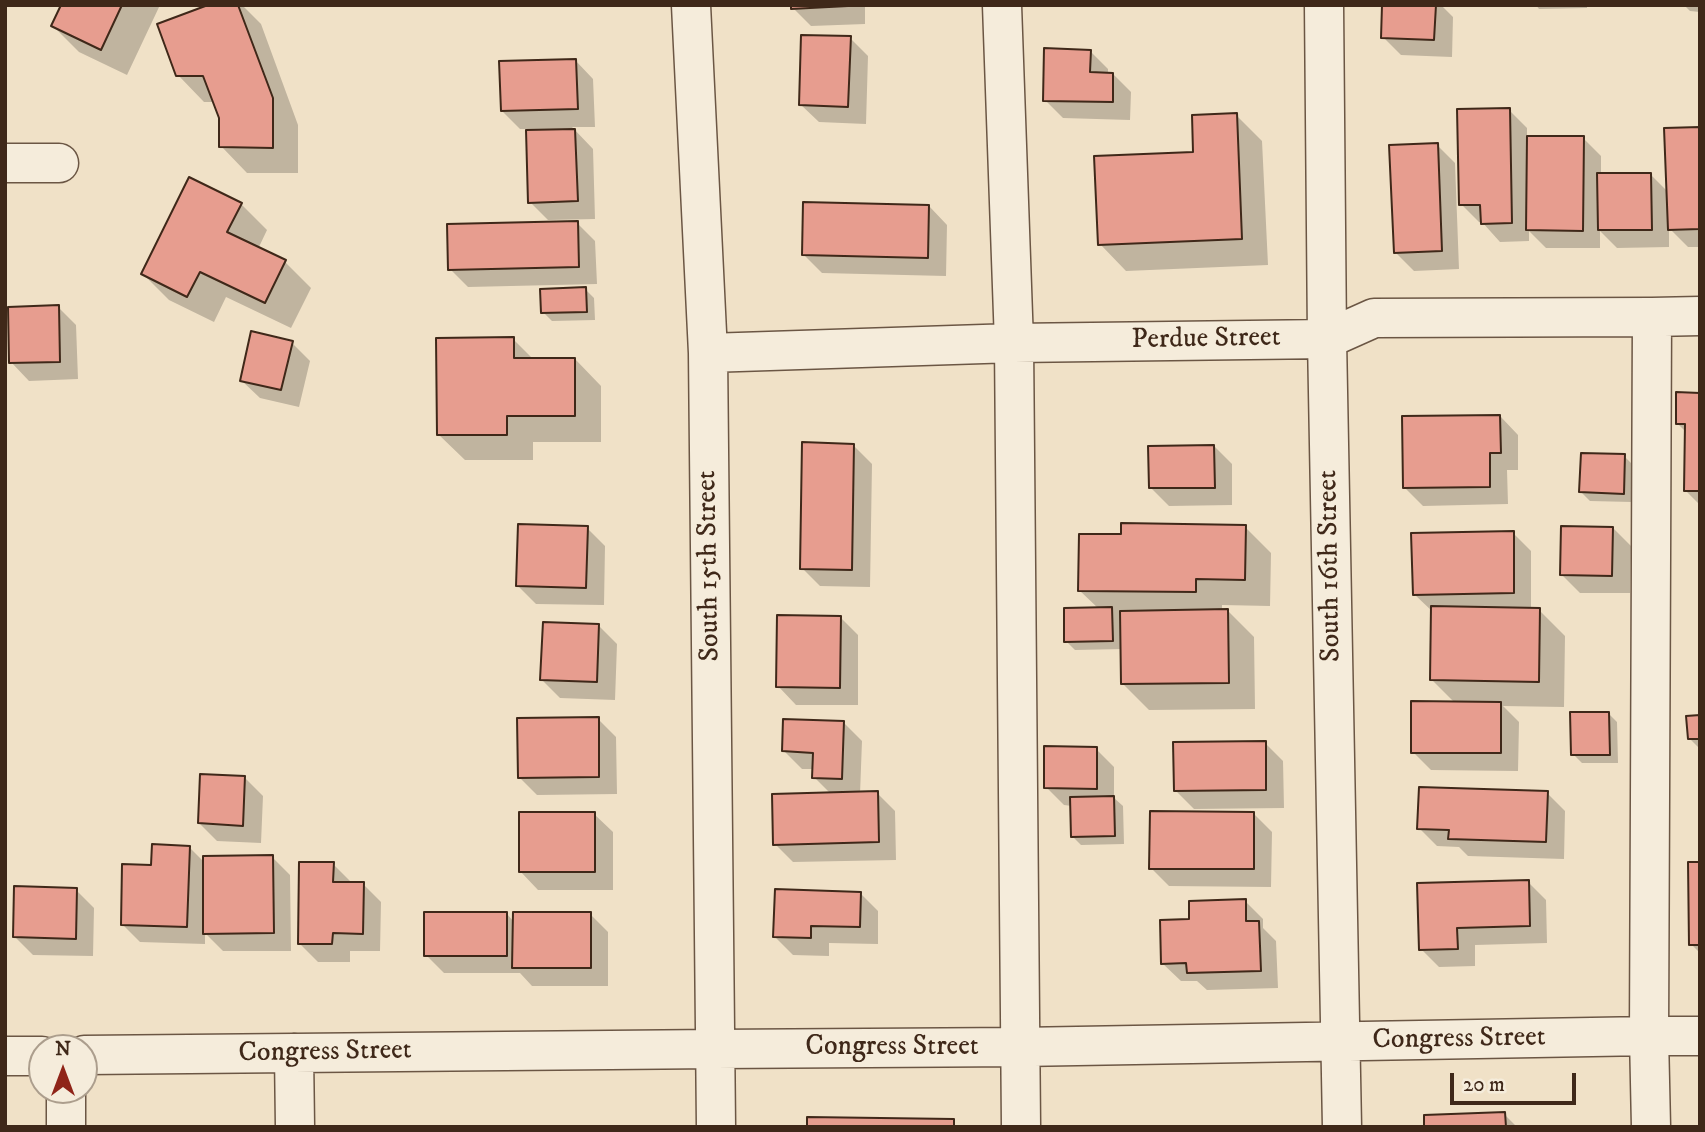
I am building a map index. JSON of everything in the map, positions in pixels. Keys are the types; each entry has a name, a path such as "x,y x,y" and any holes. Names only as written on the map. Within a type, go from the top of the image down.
{"street":[{"name":"South 15th Street","path":"691,5 708,353 716,1127"},
{"path":"1002,5 1014,343 1021,1127"},
{"name":"South 16th Street","path":"1324,5 1327,339 1342,1127"},
{"path":"5,163 59,163"},
{"name":"Perdue Street","path":"708,353 1014,343 1327,339 1374,318 1700,316"},
{"path":"1651,1127 1648,1035 1652,317"},
{"name":"Congress Street","path":"98,1055 1020,1047 1700,1036"},
{"path":"294,1053 295,1127"},
{"path":"5,1056 28,1056"},
{"path":"66,1104 66,1127"}],"building":[{"path":"61,5 122,5 101,50 51,26"},
{"path":"208,5 238,5 273,98 273,148 219,147 219,118 203,76 176,76 157,24"},
{"path":"791,5 848,5 848,6 791,9"},
{"path":"1382,5 1436,5 1434,40 1381,38"},
{"path":"801,35 851,36 848,107 799,105"},
{"path":"1044,48 1091,50 1090,72 1113,73 1113,102 1043,101"},
{"path":"576,59 578,109 501,111 499,61"},
{"path":"1510,108 1512,223 1481,224 1480,205 1459,205 1457,109"},
{"path":"1237,113 1242,239 1098,245 1094,156 1193,152 1192,115"},
{"path":"1700,127 1700,229 1668,230 1664,128"},
{"path":"575,129 578,201 528,203 526,130"},
{"path":"1527,136 1584,136 1583,231 1526,230"},
{"path":"1438,143 1442,251 1394,253 1389,145"},
{"path":"1597,173 1651,173 1652,230 1598,230"},
{"path":"189,177 242,203 227,232 286,260 265,303 200,272 187,297 141,274"},
{"path":"803,202 929,205 928,258 802,255"},
{"path":"578,221 579,267 448,270 447,224"},
{"path":"586,287 587,312 541,313 540,289"},
{"path":"59,305 60,362 9,363 8,307"},
{"path":"251,331 293,341 281,390 240,381"},
{"path":"514,337 514,358 575,358 575,416 507,416 507,435 437,435 436,338"},
{"path":"1676,392 1700,393 1700,491 1684,491 1685,424 1676,424"},
{"path":"1500,415 1501,453 1490,453 1490,487 1403,488 1402,416"},
{"path":"802,442 854,444 852,570 800,569"},
{"path":"1214,445 1215,488 1149,488 1148,446"},
{"path":"1581,453 1625,454 1624,494 1579,492"},
{"path":"1121,523 1246,525 1245,580 1196,579 1196,592 1078,591 1079,534 1121,534"},
{"path":"518,524 588,526 586,588 516,586"},
{"path":"1561,526 1613,527 1612,576 1560,575"},
{"path":"1514,531 1514,593 1413,595 1411,533"},
{"path":"1431,606 1540,608 1539,682 1430,680"},
{"path":"1112,607 1113,641 1064,642 1064,608"},
{"path":"1228,609 1229,683 1121,684 1120,611"},
{"path":"777,615 841,616 840,688 776,687"},
{"path":"543,622 599,624 597,682 540,680"},
{"path":"1411,701 1501,702 1501,753 1411,753"},
{"path":"1570,712 1609,712 1610,755 1571,755"},
{"path":"1700,715 1700,739 1688,739 1686,716"},
{"path":"599,717 599,777 518,778 517,718"},
{"path":"783,719 844,721 842,779 812,778 813,753 782,751"},
{"path":"1266,741 1266,790 1174,791 1173,742"},
{"path":"1044,746 1097,747 1097,789 1044,788"},
{"path":"200,774 245,776 243,826 198,823"},
{"path":"1419,787 1548,791 1546,842 1448,839 1449,830 1417,829"},
{"path":"878,791 879,842 773,845 772,794"},
{"path":"1114,796 1115,836 1071,837 1070,797"},
{"path":"1150,811 1254,812 1254,869 1149,869"},
{"path":"519,812 595,812 595,872 519,872"},
{"path":"152,844 190,846 187,927 121,925 122,864 151,865"},
{"path":"273,855 274,933 203,934 203,856"},
{"path":"299,862 334,862 333,882 364,882 363,934 333,933 332,944 298,944"},
{"path":"1688,862 1700,862 1700,945 1689,945"},
{"path":"1529,880 1530,926 1457,928 1458,949 1419,950 1417,883"},
{"path":"14,886 77,888 76,939 13,937"},
{"path":"775,889 861,892 860,927 811,926 811,938 773,937"},
{"path":"1246,899 1246,921 1259,921 1261,971 1187,973 1186,963 1161,964 1160,920 1189,919 1189,901"},
{"path":"424,912 507,912 507,956 424,956"},
{"path":"513,912 591,912 591,968 512,968"},
{"path":"1505,1112 1506,1127 1424,1127 1424,1115"},
{"path":"807,1117 954,1119 954,1127 807,1127"}]}
